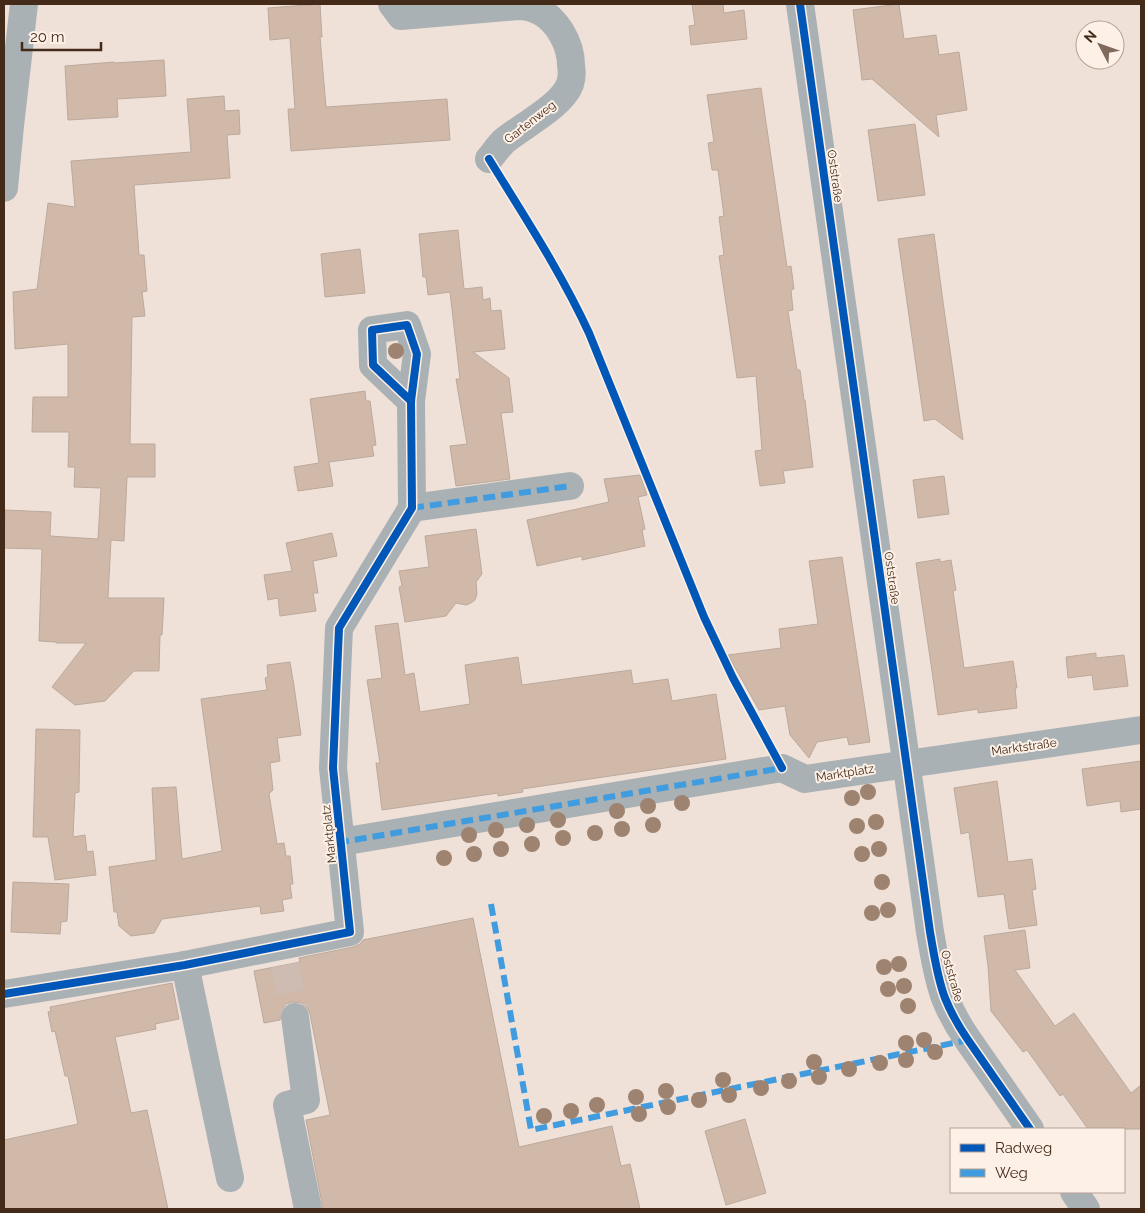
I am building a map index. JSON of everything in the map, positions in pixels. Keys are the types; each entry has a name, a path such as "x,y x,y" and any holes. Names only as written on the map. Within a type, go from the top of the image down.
{"street":[{"path":"4,188 7,126 24,4"},
{"name":"Gartenweg","path":"392,4 401,16 518,6 531,7 543,12 560,30 567,46 571,63 570,84 557,102 504,142 489,158"},
{"name":"Oststraße","path":"800,4 930,932 941,986 963,1033 1029,1128"},
{"path":"411,401 412,508 570,486"},
{"name":"Marktplatz","path":"4,994 185,965 283,955 350,932 333,768 339,628 412,508"},
{"name":"Marktstraße","path":"906,764 1141,730"},
{"name":"Marktplatz","path":"341,842 782,768 805,779 906,764"},
{"path":"185,965 230,1178"},
{"path":"295,1017 306,1100 287,1105 308,1209"},
{"path":"1075,1193 1086,1209"}],"building":[{"path":"320,4 322,37 320,37 326,107 447,99 450,140 291,151 288,109 295,109 290,38 270,40 268,8"},
{"path":"692,4 723,4 724,13 744,10 747,39 691,45 689,26 695,25"},
{"path":"899,4 904,39 936,35 939,55 959,52 967,110 936,115 939,137 872,79 862,80 853,10"},
{"path":"164,60 166,96 117,99 118,117 68,120 65,66"},
{"path":"761,88 787,267 791,266 794,289 791,290 793,310 788,311 797,370 800,370 805,400 813,467 783,471 785,483 760,486 755,451 762,450 756,376 737,378 719,256 724,255 719,217 724,216 718,170 712,170 708,143 714,142 707,95"},
{"path":"224,96 225,111 239,110 240,134 227,135 230,178 134,185 139,255 144,255 147,291 142,292 145,316 132,317 130,444 155,444 155,477 127,477 124,541 111,540 108,598 164,598 159,671 134,671 105,701 75,705 52,687 86,643 39,641 42,549 4,548 5,510 51,512 50,536 98,539 101,488 74,487 75,467 68,467 69,432 32,432 33,397 68,397 68,344 15,349 13,292 37,289 48,203 75,207 71,161 191,152 187,99"},
{"path":"915,124 925,195 878,201 868,130"},
{"path":"458,230 464,289 482,287 483,300 490,298 491,311 501,310 505,349 473,352 509,378 513,412 501,413 510,479 456,486 450,446 467,444 456,379 460,379 450,292 428,295 426,277 423,277 419,234"},
{"path":"934,234 963,440 935,419 924,421 898,239"},
{"path":"360,249 365,293 325,297 321,254"},
{"path":"365,391 366,401 370,401 376,445 372,446 374,456 329,462 333,486 298,491 294,467 319,463 310,399"},
{"path":"640,475 647,495 638,497 645,529 642,530 645,546 582,560 582,556 537,566 527,520 609,502 604,479"},
{"path":"944,476 949,514 918,518 913,480"},
{"path":"476,529 482,574 476,582 477,594 475,600 466,605 456,603 446,616 405,622 399,587 402,586 399,571 429,567 425,536"},
{"path":"332,533 337,556 313,561 318,593 313,593 316,611 280,616 278,598 268,600 264,575 292,571 286,543"},
{"path":"842,557 870,742 849,745 847,737 817,742 809,758 790,735 785,706 759,710 728,655 781,648 779,629 818,624 809,561"},
{"path":"940,559 940,562 951,560 956,590 953,591 964,668 1013,661 1017,688 1015,688 1017,708 978,713 978,709 938,715 916,563"},
{"path":"398,623 405,675 414,673 420,712 470,704 465,665 518,657 522,685 631,670 633,684 668,679 672,701 716,694 726,759 522,789 523,792 498,796 498,793 382,810 376,763 380,763 367,680 382,678 375,626"},
{"path":"1096,653 1096,658 1124,655 1128,686 1094,690 1092,675 1068,678 1066,657"},
{"path":"290,662 301,735 277,738 280,761 270,763 273,790 269,794 277,844 284,843 286,856 290,856 293,884 290,884 292,898 282,900 284,911 261,914 260,906 162,919 154,933 131,936 119,926 117,912 114,912 109,867 156,860 152,788 176,787 182,859 222,851 201,699 267,690 265,678 268,677 267,665"},
{"path":"36,729 80,730 79,792 75,793 73,837 85,835 87,852 93,851 96,875 55,880 48,837 33,837"},
{"path":"1141,761 1141,809 1121,812 1120,801 1087,806 1082,769"},
{"path":"997,781 1008,862 1032,859 1036,889 1032,890 1037,925 1009,929 1004,894 978,897 969,832 961,834 954,788"},
{"path":"13,882 69,884 67,921 61,922 60,934 11,932"},
{"path":"473,918 519,1147 612,1126 621,1166 630,1164 640,1209 323,1209 306,1120 330,1115 310,1014 308,1008 301,1003 292,1002 286,1004 281,1011 280,1020 264,1023 254,971 300,962 299,958 353,947 360,944 363,940"},
{"path":"1025,930 1030,968 1015,970 1055,1026 1074,1013 1131,1093 1141,1085 1141,1129 1087,1128 1063,1094 1060,1096 1027,1050 1023,1052 991,1011 984,936"},
{"path":"172,983 179,1019 155,1024 156,1029 115,1037 131,1113 147,1110 168,1209 4,1209 4,1140 78,1124 68,1076 65,1076 55,1031 52,1032 48,1012 51,1011 50,1007"},
{"path":"745,1119 766,1193 726,1205 705,1131"}],"tunnel":[{"path":"285,965 295,1017"}],"marked path":[{"path":"412,508 570,486"},
{"path":"341,838 341,842 782,768 780,764"},
{"path":"491,904 531,1130 968,1040"}],"cycle path":[{"path":"800,4 936,965 945,998 958,1025 1029,1128"},
{"path":"489,159 529,223 578,310 704,617 733,678 782,768"},
{"path":"4,994 185,965 350,932 333,768 339,628 412,508 411,401 417,354 407,325 372,330 373,365 411,401"}]}
